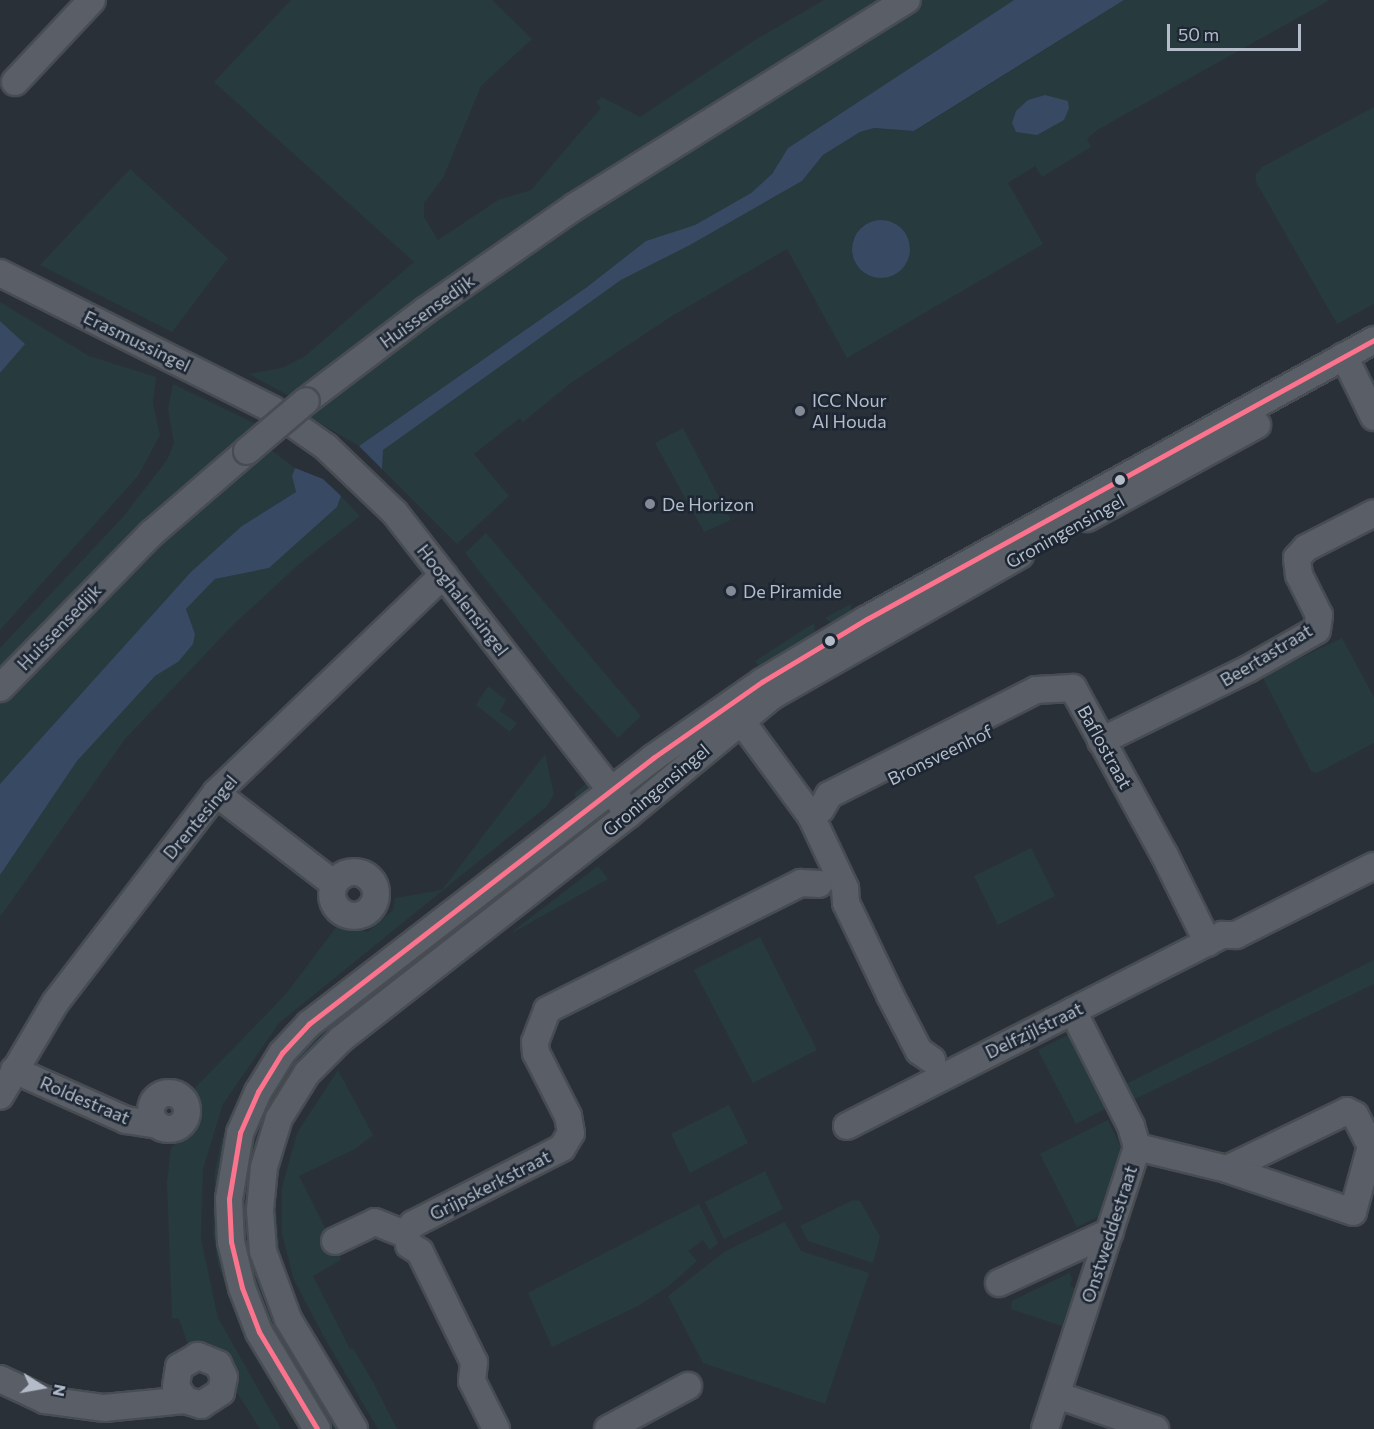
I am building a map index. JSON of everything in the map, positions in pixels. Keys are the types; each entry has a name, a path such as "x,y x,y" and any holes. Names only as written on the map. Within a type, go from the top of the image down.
{"street":[{"path":"5,75 92,0"},
{"name":"Huissensedijk","path":"0,688 152,533 306,402 426,310 574,207 907,0"},
{"name":"Erasmussingel","path":"0,273 273,410"},
{"name":"Groningensingel","path":"317,1429 259,1332 242,1288 231,1242 232,1167 258,1092 282,1053 309,1024 611,792 867,619 1357,362 1374,340"},
{"path":"1357,362 1374,417"},
{"name":"Hooghalensingel","path":"273,410 326,447 363,479 443,575 629,814"},
{"name":"Beertastraat","path":"1101,741 1248,669 1317,630 1319,615 1299,575 1297,558 1306,548 1374,513"},
{"name":"Drentesingel","path":"0,1095 55,1003 216,793 443,575"},
{"name":"Baflostraat","path":"1053,689 1073,688 1215,939"},
{"name":"Bronsveenhof","path":"816,812 835,808 1021,716 1042,703 1053,689"},
{"path":"734,711 816,812 834,882 857,897 926,1033 935,1068"},
{"name":"Groningensingel","path":"354,1429 288,1319 264,1251 260,1210 264,1167 279,1118 307,1073 341,1039 629,814 734,711"},
{"path":"216,793 334,884"},
{"name":"Delfzijlstraat","path":"1215,939 1231,922 1374,849"},
{"name":"Delfzijlstraat","path":"848,1126 935,1068 1073,1011 1215,939 1236,935 1374,866"},
{"name":"Grijpskerkstraat","path":"407,1239 413,1224 562,1148 571,1133 568,1116 536,1053 535,1042 547,1010 801,883 834,882"},
{"name":"Onstweddestraat","path":"1045,1429 1137,1147 1131,1126 1073,1011"},
{"name":"Roldestraat","path":"14,1070 126,1120 158,1125"},
{"path":"1137,1147 1227,1169 1353,1212 1371,1146 1355,1115 1347,1111 1227,1169"},
{"path":"335,1241 375,1222 407,1239 408,1262 464,1373 472,1381 496,1429"},
{"path":"999,1283 1110,1232"},
{"path":"0,1380 45,1400 104,1408 185,1400"},
{"path":"608,1429 688,1386"},
{"path":"1056,1395 1155,1429"}],"green space":[{"path":"291,0 492,0 532,39 481,86 443,178 424,203 424,217 438,240 498,200 531,190 601,108 596,102 602,97 640,117 755,40 824,0 892,0 295,399 249,374 282,368 304,357 414,262 214,82"},
{"path":"916,0 1014,0 788,148 772,174 751,193 695,225 646,242 587,287 359,446 299,411 493,269"},
{"path":"1124,0 1330,0 1097,130 1087,139 1091,147 1042,177 1035,166 1008,183 1043,244 847,358 787,249 672,316 571,383 523,422 520,418 474,454 509,496 457,544 382,469 382,450 621,280 690,245 802,181 823,155 860,132 874,128 915,131","holes":["876,220 898,225 910,245 897,273 883,278 866,274 852,255 853,239 862,226"]},
{"path":"1374,107 1374,304 1337,324 1256,182 1256,174 1262,167"},
{"path":"130,169 228,258 172,332 40,265"},
{"path":"0,302 89,356 156,377 153,403 160,435 138,476 0,630 0,373 24,344 0,321"},
{"path":"173,384 258,425 77,596 0,679 0,648 123,517 167,460 174,443 168,409"},
{"path":"683,428 731,520 704,532 655,443"},
{"path":"266,446 295,468 292,476 296,492 272,507 0,784 0,697 145,545"},
{"path":"341,496 360,516 299,564 232,626 125,739 0,917 0,875 77,761 155,676 178,662 195,634 186,609 215,579 269,568 337,507"},
{"path":"486,533 641,716 618,738 562,676 465,553"},
{"path":"851,604 850,619 836,626 825,618"},
{"path":"814,623 816,638 811,642 803,641 776,658 774,668 763,672 755,661"},
{"path":"1342,638 1374,697 1374,743 1317,773 1311,771 1262,676"},
{"path":"488,686 506,700 500,711 517,723 510,732 476,705"},
{"path":"545,754 554,795 546,807 279,1023 223,1104 203,1169 201,1239 218,1318 281,1429 260,1429 231,1383 191,1352 179,1319 172,1318 167,1183 171,1148 193,1128 197,1117 197,1104 190,1093 286,994 340,922 367,932 393,910 395,898 442,890"},
{"path":"590,780 589,798 581,806 574,794"},
{"path":"662,797 663,806 615,843 609,842"},
{"path":"557,813 563,818 304,1021 223,1192 223,1233 310,1429 300,1429 241,1330 218,1264 213,1233 215,1171 222,1138 255,1067 299,1014"},
{"path":"570,829 582,845 300,1074 255,1225 350,1429 322,1429 291,1377 241,1266 242,1147 295,1048"},
{"path":"1031,848 1055,896 998,925 974,876"},
{"path":"589,853 595,861 346,1053 318,1084 293,1122 275,1189 280,1257 302,1315 371,1429 361,1429 273,1265 270,1166 312,1078"},
{"path":"598,866 608,879 513,931"},
{"path":"760,937 817,1050 753,1083 694,970"},
{"path":"1374,960 1374,984 1131,1101 1122,1086"},
{"path":"1074,1032 1113,1105 1076,1124 1038,1050"},
{"path":"338,1070 373,1135 355,1149 299,1176 341,1260 313,1276 350,1349 353,1348 373,1382 397,1429 378,1429 324,1337 294,1280 282,1234 282,1188 297,1133"},
{"path":"729,1105 748,1143 690,1173 671,1134"},
{"path":"1108,1120 1121,1147 1098,1217 1077,1227 1040,1154"},
{"path":"765,1171 783,1209 724,1239 705,1202"},
{"path":"853,1200 860,1201 880,1236 873,1263 808,1241 800,1226"},
{"path":"699,1204 718,1243 710,1250 703,1240 688,1251 697,1261 669,1286 638,1306 552,1347 528,1293"},
{"path":"785,1222 801,1251 869,1273 825,1404 703,1363 668,1296 724,1252"},
{"path":"1069,1273 1072,1278 1070,1286 1075,1288 1062,1326 1011,1309 1012,1301"}],"water":[{"path":"1014,0 1124,0 914,131 874,128 860,132 823,155 802,181 690,245 621,280 383,450 382,469 359,446 587,287 646,241 695,225 751,193 772,174 788,148"},
{"path":"1045,95 1068,101 1069,108 1064,120 1037,135 1016,132 1012,123 1016,111 1028,100"},
{"path":"881,220 892,222 902,228 908,238 910,249 908,260 902,270 892,276 881,278 870,276 860,270 854,260 852,249 854,238 860,228 870,222"},
{"path":"0,321 25,344 0,373"},
{"path":"295,468 323,479 341,496 337,507 269,568 215,579 186,609 195,634 193,644 178,662 155,676 77,761 0,875 0,784 191,572 242,526 296,492 292,476"}],"transit line":[{"path":"317,1429 259,1332 242,1288 231,1242 229,1199 240,1133 258,1092 282,1053 309,1024 653,758 762,682 867,619 1374,340"}],"place":[{"name":"ICC Nour Al Houda","path":"800,411"},
{"name":"De Horizon","path":"650,504"},
{"name":"De Piramide","path":"731,591"}]}
